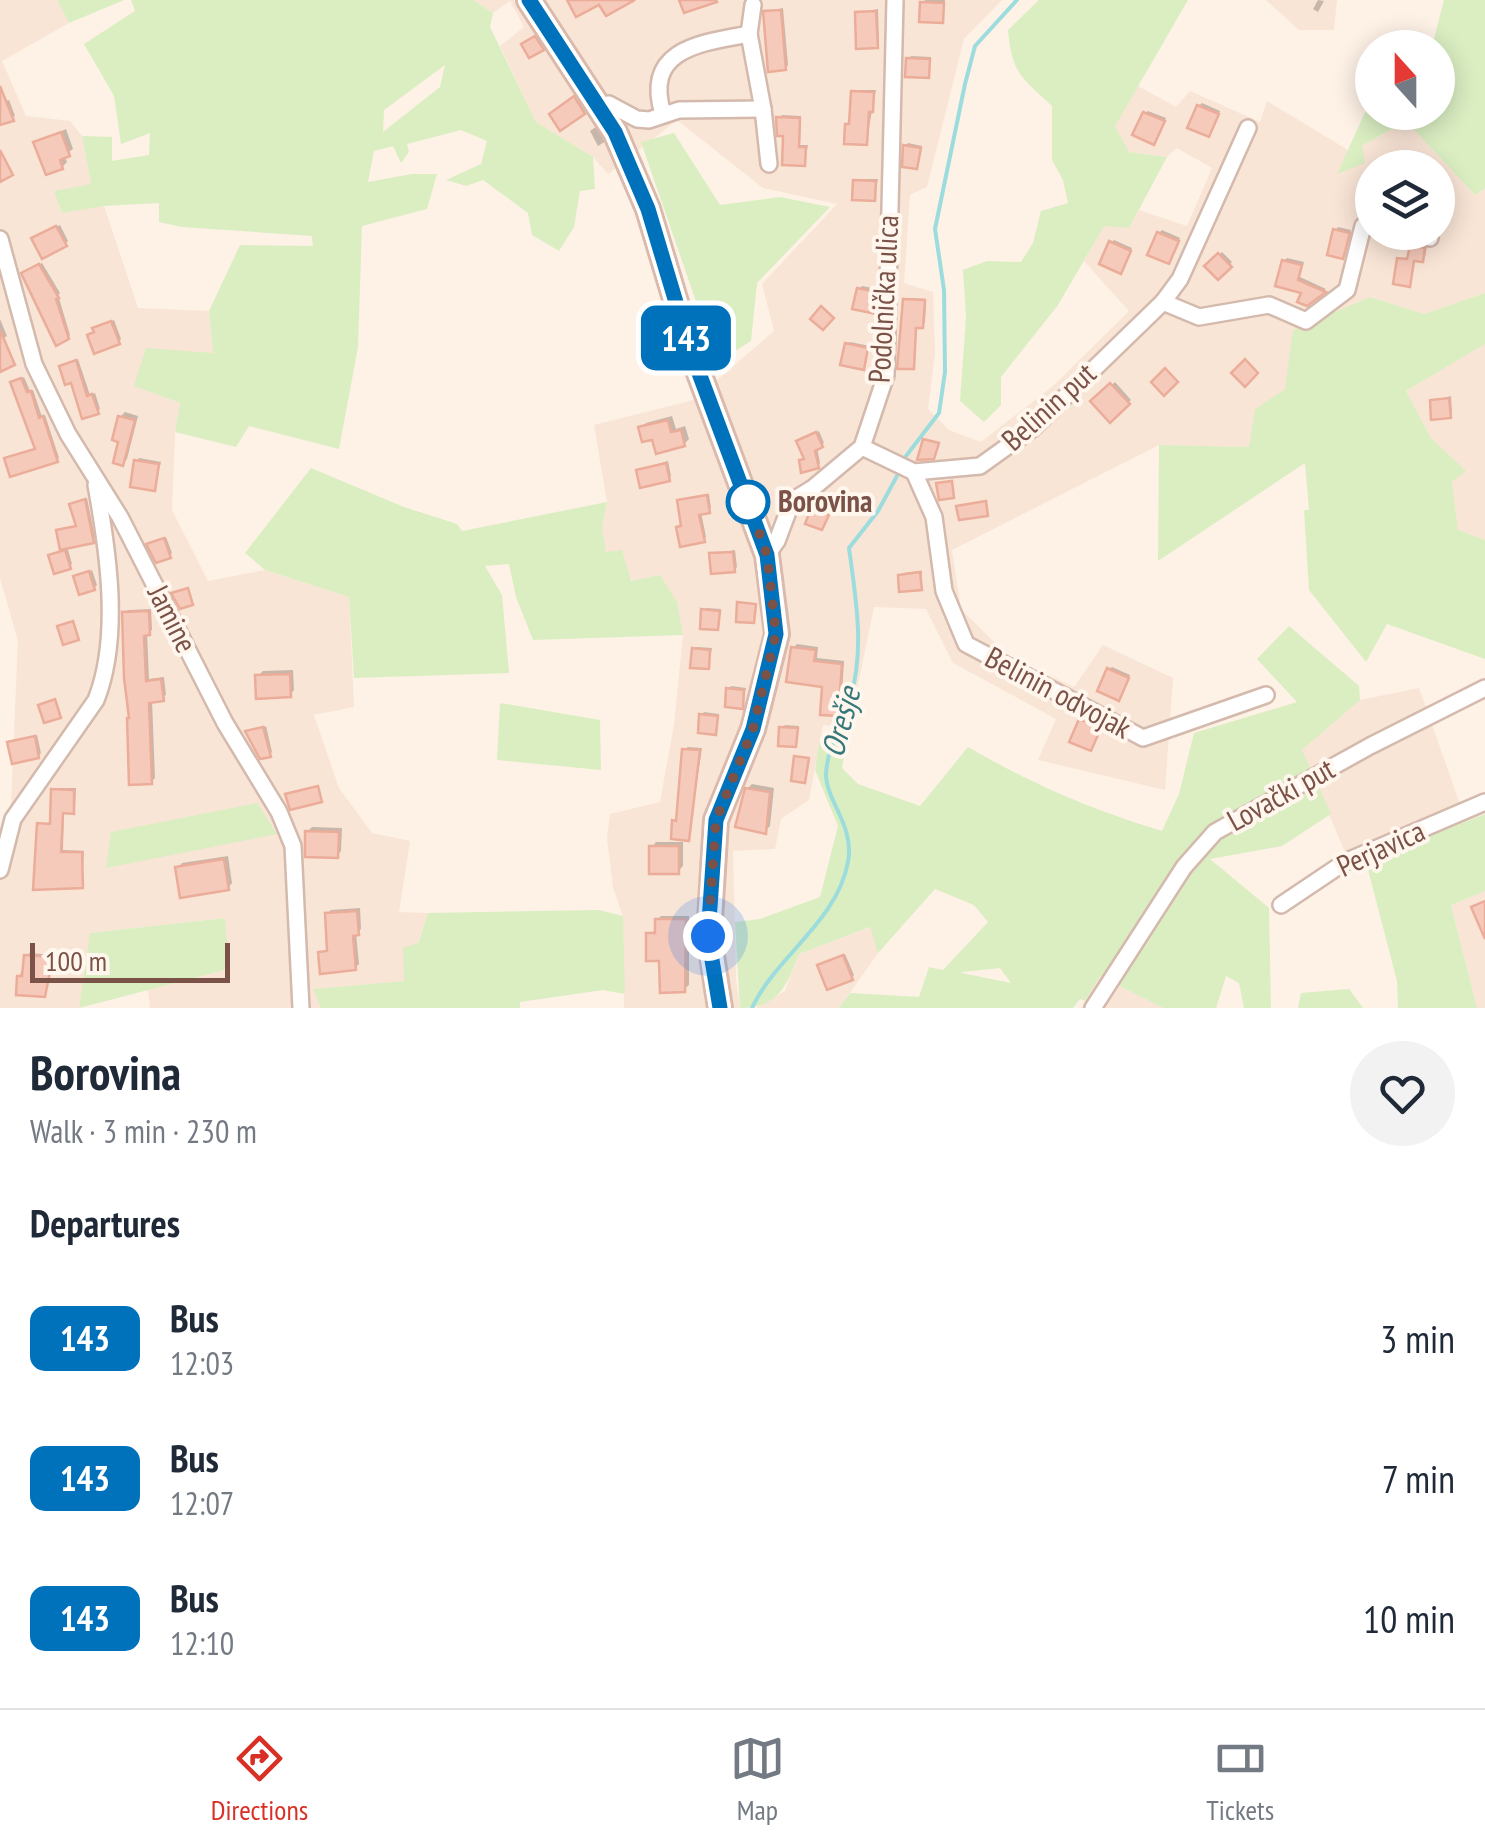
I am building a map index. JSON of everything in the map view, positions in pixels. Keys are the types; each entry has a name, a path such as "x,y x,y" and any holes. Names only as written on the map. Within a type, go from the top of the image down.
{"street":[{"path":"530,0 615,132 648,209 690,349 767,555 776,634 753,729 716,820 708,936 720,1008"},
{"name":"Podolnička ulica","path":"862,446 886,375 895,0"},
{"path":"752,5 749,34 769,164"},
{"path":"663,114 657,82 668,62 703,43 749,34"},
{"path":"599,105 609,104 637,120 679,110 763,109"},
{"name":"Belinin put","path":"914,472 980,466 1033,428 1163,302 1180,279 1248,128"},
{"name":"Jamine","path":"0,239 34,364 68,434 120,517 225,724 279,812 292,846 301,1008"},
{"path":"1163,302 1199,317 1269,305 1306,320 1346,290 1357,250"},
{"path":"767,555 777,541 792,502 862,446 914,472"},
{"name":"Belinin odvojak","path":"914,472 934,516 944,592 966,644 1143,738 1266,695"},
{"path":"0,870 13,818 96,700 105,678 109,636 107,545 94,476"},
{"name":"Lovački put","path":"1093,1008 1184,867 1215,832 1485,688"},
{"name":"Perjavica","path":"1281,905 1345,862 1485,802"}],"shaded area":[{"path":"0,0 57,0 69,23 2,61 26,116 70,121 82,136 91,184 62,212 104,206 138,308 209,311 213,353 134,385 180,403 172,510 208,581 265,570 349,597 354,707 314,715 339,788 372,833 410,841 399,912 428,913 404,981 314,989 321,1008 150,1008 148,990 229,969 224,918 91,933 79,1008 0,1008 0,842 11,804 18,641 0,578"},
{"path":"473,0 1002,0 964,39 927,187 910,195 904,283 933,292 935,352 928,409 949,430 981,442 1054,385 1129,311 1084,261 1104,225 1129,227 1139,210 1187,226 1212,168 1177,148 1167,157 1129,152 1114,126 1138,86 1176,107 1190,91 1260,122 1267,101 1348,150 1338,172 1355,154 1355,250 1455,250 1455,174 1475,195 1485,188 1485,293 1424,314 1370,297 1285,390 1255,410 1250,447 1159,445 952,550 961,609 1009,657 1074,687 1103,645 1173,678 1165,790 1038,760 1056,719 953,663 926,609 874,607 849,728 823,725 809,800 781,819 775,849 733,851 740,1008 624,1008 623,916 613,888 607,838 610,814 660,802 674,725 683,635 606,553 602,528 607,502 594,425 694,400 774,331 762,284 837,204 763,188 677,120 608,174 593,157 536,122 500,46 524,27 510,1 493,13"},
{"path":"1266,0 1337,0 1334,30 1299,30"},
{"path":"1390,130 1414,130 1433,150 1358,150"},
{"path":"1485,344 1485,540 1458,530 1452,482 1465,471 1431,438 1406,391"},
{"path":"1419,688 1461,807 1347,857 1302,750 1360,700"},
{"path":"1485,891 1485,1008 1477,1008 1451,905"},
{"path":"871,927 878,953 839,1008 756,1008 785,991 799,954"},
{"path":"1100,976 1163,1008 1081,1008"}],"green space":[{"path":"57,0 124,0 69,23"},
{"path":"131,0 473,0 493,13 490,27 536,122 593,157 595,189 580,191 574,227 559,251 532,235 528,213 483,180 466,186 446,180 481,164 487,141 461,130 407,144 409,152 401,163 393,146 374,151 368,182 437,174 427,209 362,226 358,347 339,449 249,426 236,447 175,432 180,403 134,386 146,348 213,353 209,311 240,245 313,246 312,236 159,222 159,203 62,213 54,191 91,184 82,136 112,137 112,161 149,155 150,133 121,144 114,96 84,44 135,11","holes":["445,65 440,87 383,132 384,110"]},
{"path":"1039,0 1188,0 1115,126 1129,152 1167,157 1129,228 1104,226 1058,305 1001,377 1001,405 984,422 960,401 966,317 963,270 987,261 1021,262 1033,243 1041,211 1068,203 1063,180 1052,160 1052,106 1020,74 1010,45 1008,30"},
{"path":"1444,0 1485,0 1485,188 1475,195 1455,174 1455,150 1433,150 1414,130 1455,130 1455,30 1436,30"},
{"path":"1357,130 1390,130 1362,146 1363,150 1355,150 1355,167 1337,174"},
{"path":"674,133 720,205 780,197 830,207 757,283 751,341 717,362 641,142"},
{"path":"1485,293 1485,344 1406,391 1431,438 1466,471 1452,482 1458,530 1485,540 1485,659 1387,624 1366,662 1309,590 1305,463 1158,561 1159,445 1249,447 1255,409 1285,389 1293,330 1370,297 1424,314"},
{"path":"311,468 404,507 457,524 462,531 607,502 602,528 606,552 622,550 631,581 660,575 677,602 683,635 533,640 516,597 509,564 485,566 502,595 509,673 354,678 349,597 265,570 245,553"},
{"path":"1289,626 1359,686 1360,700 1302,750 1331,814 1282,846 1210,859 1269,908 1271,1008 1244,1008 1239,983 1226,976 1216,1008 1163,1008 1100,976 1085,1001 1080,999 1073,1008 839,1008 850,993 919,997 929,967 943,970 988,922 974,905 935,889 878,953 870,927 799,954 780,993 764,1004 740,1008 735,922 760,919 820,897 838,826 815,770 820,739 847,739 842,768 858,784 920,806 968,747 1062,795 1162,831 1179,794 1194,733 1297,702 1257,659","holes":["1000,968 1011,983 962,973 962,972"]},
{"path":"500,703 600,720 601,770 497,760"},
{"path":"257,803 277,834 106,868 111,832"},
{"path":"1485,814 1485,891 1451,905 1477,1008 1398,1008 1397,981 1367,866 1387,852 1403,851 1409,844"},
{"path":"599,910 623,916 625,994 603,990 520,1002 520,1008 321,1008 313,989 404,981 403,948 418,943 428,913"},
{"path":"225,918 229,969 79,1008 90,933"},
{"path":"1349,989 1363,1008 1298,1008 1301,993"}],"building":[{"path":"567,0 635,0 606,16 599,5 576,17"},
{"path":"679,0 716,0 717,2 684,13"},
{"path":"920,2 944,3 943,23 919,22"},
{"path":"781,10 786,70 768,72 763,11"},
{"path":"876,11 878,48 856,49 855,12"},
{"path":"535,36 544,50 529,58 521,44"},
{"path":"906,58 930,59 929,78 905,77"},
{"path":"0,86 14,121 0,125"},
{"path":"851,91 874,92 867,145 844,144"},
{"path":"574,96 585,114 560,131 549,114"},
{"path":"1197,105 1219,114 1209,137 1187,128"},
{"path":"1143,112 1165,121 1154,145 1132,135"},
{"path":"776,117 800,118 799,147 806,147 805,166 782,165 783,136 777,136"},
{"path":"61,132 70,156 60,160 63,169 46,175 33,142"},
{"path":"903,145 921,148 917,169 902,167"},
{"path":"0,150 13,175 0,182"},
{"path":"853,180 876,181 875,201 852,200"},
{"path":"56,226 67,246 42,259 31,238"},
{"path":"1333,229 1350,233 1343,259 1327,255"},
{"path":"1157,232 1179,241 1169,264 1147,255"},
{"path":"1109,241 1131,251 1121,274 1099,264"},
{"path":"1409,250 1425,250 1423,262 1414,261 1410,287 1393,284 1397,258 1407,259"},
{"path":"1218,253 1232,267 1218,280 1204,266"},
{"path":"1282,260 1302,265 1298,280 1326,292 1307,306 1297,302 1301,293 1275,286"},
{"path":"39,264 59,298 56,299 69,339 56,346 21,273"},
{"path":"857,288 877,292 876,314 852,309"},
{"path":"903,299 925,300 923,328 916,328 914,369 897,369"},
{"path":"821,306 834,318 823,330 810,319"},
{"path":"111,321 120,344 94,354 87,335 94,332 92,328"},
{"path":"0,330 15,365 0,372"},
{"path":"845,343 868,348 864,370 840,365"},
{"path":"1245,359 1258,373 1245,387 1231,373"},
{"path":"76,360 87,396 92,394 99,414 82,419 71,383 65,385 59,366"},
{"path":"1165,368 1178,382 1164,396 1151,382"},
{"path":"21,378 27,392 31,391 39,418 43,416 58,462 10,477 4,458 35,449 10,382"},
{"path":"1110,383 1130,404 1110,423 1090,401"},
{"path":"1449,398 1451,418 1431,420 1430,400"},
{"path":"118,416 135,420 123,466 113,463 118,442 112,440"},
{"path":"668,420 671,432 681,430 685,446 656,454 652,440 642,442 638,427"},
{"path":"816,432 823,447 815,451 819,468 801,473 799,460 804,459 796,441"},
{"path":"923,439 939,443 934,459 917,460"},
{"path":"134,460 159,464 155,491 130,487"},
{"path":"666,463 670,481 640,488 636,470"},
{"path":"952,481 954,498 939,500 936,483"},
{"path":"707,495 710,513 699,515 705,542 680,547 677,500"},
{"path":"85,499 94,543 60,550 56,530 76,526 69,504"},
{"path":"986,501 988,516 959,520 956,506"},
{"path":"811,508 829,515 822,530 805,524"},
{"path":"164,538 171,558 156,563 146,544"},
{"path":"65,550 71,569 54,574 48,555"},
{"path":"733,552 735,572 711,574 709,553"},
{"path":"89,571 95,590 79,595 73,576"},
{"path":"920,572 922,590 899,592 898,575"},
{"path":"188,588 193,605 180,609 171,593"},
{"path":"737,602 756,604 754,623 736,622"},
{"path":"701,609 720,611 718,630 700,629"},
{"path":"149,611 150,635 144,636 146,681 161,679 164,701 149,703 152,784 129,785 122,612"},
{"path":"73,621 79,640 63,645 57,626"},
{"path":"791,647 816,650 814,661 842,664 838,716 820,715 822,687 786,682"},
{"path":"692,648 710,650 709,669 690,668"},
{"path":"1107,668 1129,678 1119,701 1097,691"},
{"path":"290,674 291,697 256,699 255,675"},
{"path":"726,688 744,690 743,709 725,707"},
{"path":"55,699 61,718 44,723 38,705"},
{"path":"699,714 718,716 716,735 698,733"},
{"path":"1079,719 1101,728 1091,751 1069,742"},
{"path":"263,727 271,757 260,759 245,731"},
{"path":"779,727 798,728 796,747 778,746"},
{"path":"35,736 39,758 12,764 7,742"},
{"path":"682,749 700,750 689,841 671,839"},
{"path":"794,756 809,758 805,783 791,781"},
{"path":"318,786 322,802 290,810 285,794"},
{"path":"745,788 770,792 766,834 735,827"},
{"path":"51,789 74,790 74,814 63,813 61,852 82,852 83,888 33,890 37,823 50,824"},
{"path":"305,831 339,832 338,858 305,857"},
{"path":"649,846 679,846 679,874 649,874"},
{"path":"224,859 229,890 180,898 175,867"},
{"path":"1485,901 1485,939 1471,907"},
{"path":"357,911 359,935 353,936 356,970 320,974 318,952 327,951 325,913"},
{"path":"655,919 686,919 685,992 660,993 659,961 646,961 646,933 655,933"},
{"path":"24,955 53,957 45,997 16,995"},
{"path":"843,955 853,980 827,990 817,965"}],"waterway":[{"name":"Orešje","path":"906,456 939,413 945,372 944,290 935,229 965,84 975,46 1017,0"},
{"name":"Orešje","path":"752,1008 832,903 848,862 848,837 826,774 832,745 850,700 857,662 858,624 849,548 878,511 897,476"}],"bus line":[{"name":"143","path":"529,0 615,132 648,209 690,349 767,555 776,634 753,729 716,820 708,936 720,1008"}],"place":[{"name":"Borovina","path":"748,502"}],"route":[{"path":"708,936 716,820 753,729 776,634 767,555 748,502"}]}
